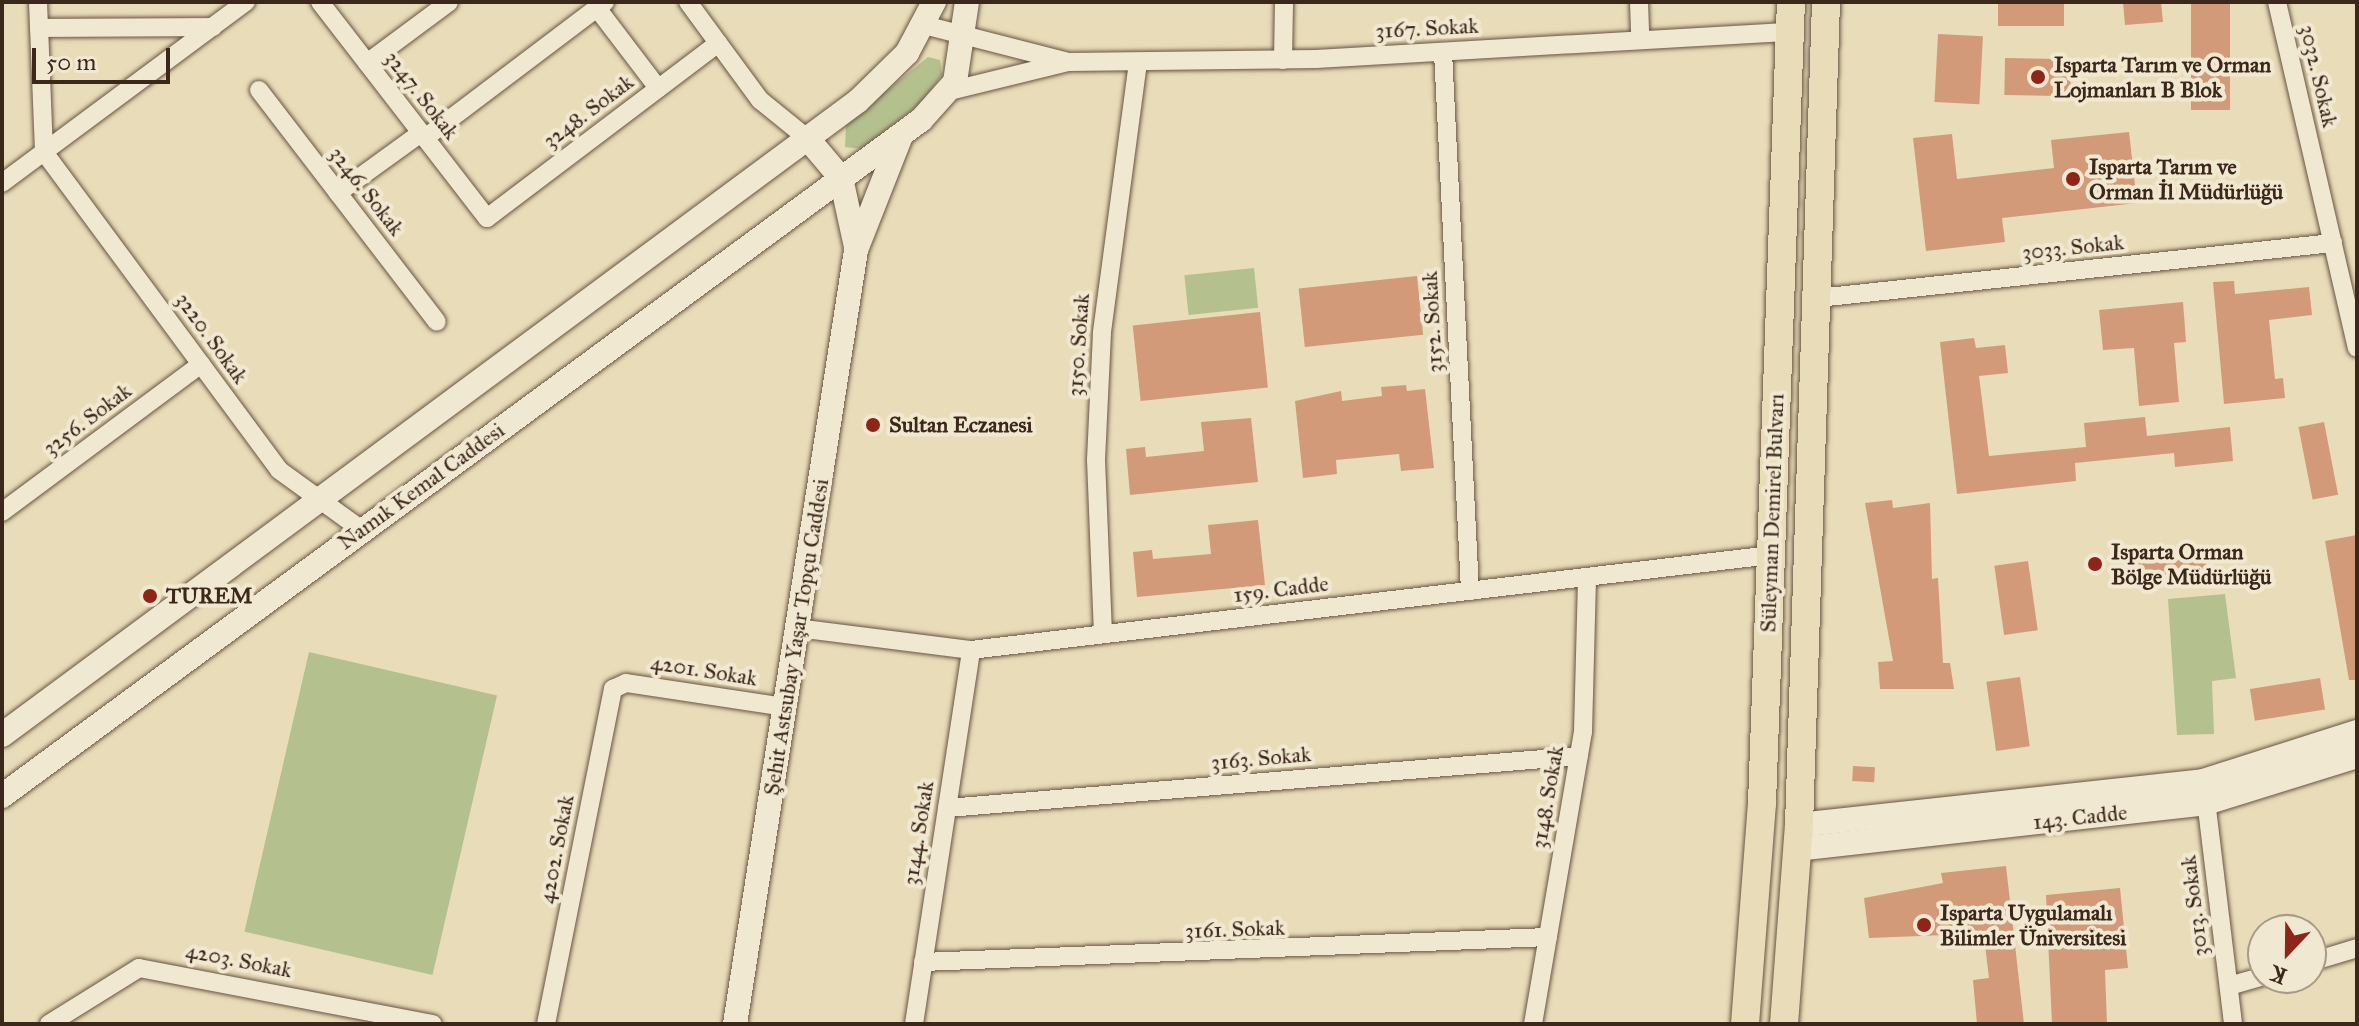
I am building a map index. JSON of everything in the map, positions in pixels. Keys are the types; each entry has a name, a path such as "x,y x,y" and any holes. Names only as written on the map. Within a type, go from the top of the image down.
{"main road":[{"name":"Süleyman Demirel Bulvarı","path":"1745,1024 1771,555 1791,2"},
{"path":"1784,1024 1798,837 1826,2"}],"street":[{"path":"38,2 44,152"},
{"name":"3247. Sokak","path":"320,2 487,218"},
{"path":"367,63 449,2"},
{"path":"688,2 760,100 808,139"},
{"path":"2,735 808,139 896,67 924,25 934,2"},
{"path":"950,91 963,39 967,2"},
{"path":"1283,60 1284,2"},
{"path":"1639,2 1640,40"},
{"name":"3032. Sokak","path":"2277,2 2357,348"},
{"path":"2,183 242,3"},
{"path":"338,193 423,136 601,5 658,88"},
{"name":"3167. Sokak","path":"924,25 963,39 1068,62 1283,60 1790,32"},
{"path":"39,28 213,27"},
{"name":"3248. Sokak","path":"487,218 718,43"},
{"name":"3152. Sokak","path":"1443,52 1470,591"},
{"name":"3167. Sokak","path":"950,91 1068,62"},
{"name":"3150. Sokak","path":"1103,634 1096,460 1102,332 1138,62"},
{"name":"3246. Sokak","path":"259,90 437,322"},
{"name":"Şehit Astsubay Yaşar Topçu Caddesi","path":"841,178 901,135 950,91"},
{"name":"Şehit Astsubay Yaşar Topçu Caddesi","path":"735,1024 856,250 901,135"},
{"name":"Şehit Astsubay Yaşar Topçu Caddesi","path":"808,139 841,178 856,250"},
{"name":"3220. Sokak","path":"44,152 279,470 316,503 362,530"},
{"name":"Namık Kemal Caddesi","path":"2,796 841,178"},
{"name":"3033. Sokak","path":"1818,298 2333,243"},
{"name":"3256. Sokak","path":"2,512 201,364"},
{"name":"159. Cadde","path":"797,628 971,650 1771,555"},
{"name":"3148. Sokak","path":"1533,1024 1579,756 1587,577"},
{"name":"3144. Sokak","path":"914,1024 971,650"},
{"name":"4201. Sokak","path":"616,685 785,707"},
{"name":"4202. Sokak","path":"546,1024 616,685"},
{"name":"143. Cadde","path":"2205,792 2357,732"},
{"name":"3163. Sokak","path":"947,808 1579,756"},
{"name":"143. Cadde","path":"1798,837 2205,792 2357,756"},
{"name":"3013. Sokak","path":"2205,792 2233,1024"},
{"name":"3161. Sokak","path":"923,962 1548,937"},
{"path":"2327,957 2357,948"},
{"name":"4203. Sokak","path":"52,1023 139,968 433,1024"},
{"path":"2229,986 2247,981"}],"green space":[{"path":"928,57 940,60 942,75 921,103 862,149 845,147 846,124"},
{"path":"1254,268 1258,308 1189,315 1184,275"},
{"path":"2225,594 2236,678 2212,681 2214,734 2177,735 2168,599"},
{"path":"309,652 497,695 432,975 244,932"}],"building":[{"path":"1998,2 2064,2 2064,26 1998,26"},
{"path":"2123,2 2161,2 2163,22 2125,25"},
{"path":"2191,2 2230,2 2230,110 2191,110"},
{"path":"1938,34 1983,36 1979,104 1934,102"},
{"name":"Isparta Tarım ve Orman Lojmanları B Blok","path":"2005,58 2071,59 2070,96 2004,95"},
{"path":"2129,132 2137,203 2002,218 2005,242 1926,251 1913,138 1952,134 1957,179 2054,168 2051,140"},
{"path":"1417,276 1423,335 1305,347 1299,288"},
{"path":"2234,281 2235,294 2309,287 2312,315 2269,320 2275,379 2283,378 2285,398 2224,404 2213,282"},
{"path":"2183,302 2186,342 2174,343 2179,402 2139,406 2134,348 2103,350 2099,310"},
{"path":"1260,312 1268,388 1141,401 1133,325"},
{"path":"1974,338 1976,348 2005,345 2008,373 1979,376 1989,456 2086,447 2084,423 2145,417 2147,436 2230,427 2233,461 2175,467 2174,453 2075,463 2076,481 1957,494 1940,342"},
{"path":"1406,385 1407,391 1425,389 1434,468 1401,471 1399,454 1336,460 1337,474 1303,478 1295,401 1341,391 1342,401 1382,396 1381,387"},
{"path":"1251,418 1258,482 1130,495 1126,449 1145,447 1146,457 1204,451 1201,422"},
{"path":"2324,422 2338,495 2313,500 2298,427"},
{"path":"1892,500 1893,508 1930,503 1932,579 1938,578 1943,663 1950,663 1954,689 1880,689 1878,662 1893,661 1865,503"},
{"path":"1258,520 1265,585 1137,597 1133,552 1152,550 1153,559 1211,554 1208,525"},
{"path":"2357,535 2357,680 2349,680 2325,541"},
{"path":"2206,556 2207,584 2133,587 2132,559"},
{"path":"2028,561 2038,630 2004,635 1994,566"},
{"path":"2020,677 2030,746 1996,751 1986,682"},
{"path":"2320,678 2325,710 2255,721 2250,689"},
{"path":"1853,766 1875,767 1874,782 1852,781"},
{"path":"2006,866 2024,1024 1977,1024 1973,980 1989,978 1985,945 1947,950 1946,935 1869,938 1864,898 1943,883 1941,873"},
{"path":"2120,888 2128,968 2105,970 2107,1024 2052,1024 2046,895"}],"place":[{"name":"Isparta Tarım ve Orman Lojmanları B Blok","path":"2038,77"},
{"name":"Isparta Tarım ve Orman İl Müdürlüğü","path":"2073,179"},
{"name":"Sultan Eczanesi","path":"873,425"},
{"name":"Isparta Orman Bölge Müdürlüğü","path":"2095,564"},
{"name":"TUREM","path":"150,596"},
{"name":"Isparta Uygulamalı Bilimler Üniversitesi","path":"1924,925"}]}
